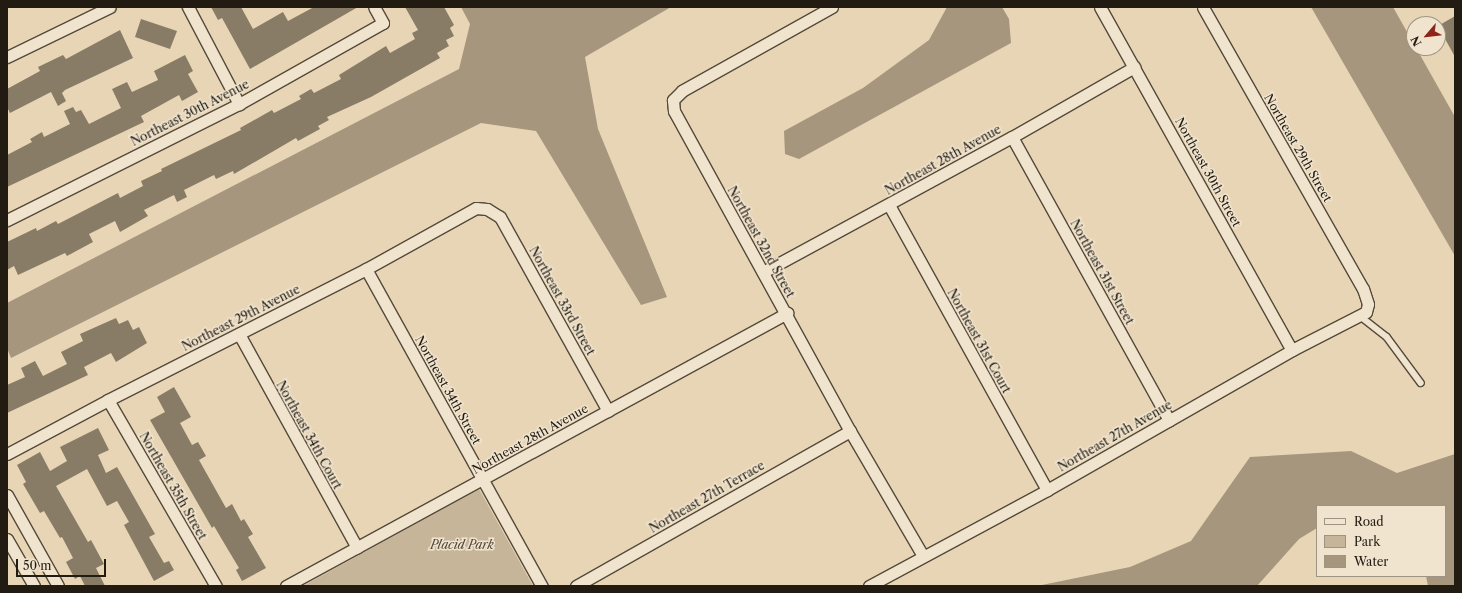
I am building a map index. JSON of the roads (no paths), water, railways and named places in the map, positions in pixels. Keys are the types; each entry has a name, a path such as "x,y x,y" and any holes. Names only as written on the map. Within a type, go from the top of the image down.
{"street":[{"path":"7,57 110,7"},
{"path":"188,7 239,104"},
{"name":"Northeast 30th Avenue","path":"7,220 239,104 382,23 374,7"},
{"name":"Northeast 32nd Street","path":"832,7 682,91 673,100 674,111 762,272 787,313 850,431 923,556"},
{"name":"Northeast 30th Street","path":"1100,7 1292,350"},
{"name":"Northeast 29th Street","path":"1203,7 1363,289 1368,304"},
{"name":"Northeast 28th Avenue","path":"762,272 889,205 1134,67"},
{"name":"Northeast 31st Street","path":"1012,137 1169,420"},
{"name":"Northeast 31st Court","path":"889,205 1047,490"},
{"name":"Northeast 29th Avenue","path":"7,454 108,400 366,270 476,208 487,209"},
{"name":"Northeast 33rd Street","path":"487,209 500,217 608,411"},
{"name":"Northeast 34th Street","path":"366,270 542,586"},
{"name":"Northeast 27th Avenue","path":"869,586 1047,490 1292,350 1360,316 1366,312 1368,304"},
{"name":"Northeast 28th Avenue","path":"286,586 787,313"},
{"name":"Northeast 34th Court","path":"239,334 357,548"},
{"name":"Northeast 35th Street","path":"108,400 216,586"},
{"name":"Northeast 27th Terrace","path":"576,586 850,431"},
{"path":"7,495 58,586"},
{"path":"7,539 34,586"}],"lane":[{"path":"1360,316 1387,337 1421,383"}],"water":[{"path":"461,7 671,7 585,57 598,129 667,297 641,305 536,131 481,123 11,358 7,348 7,303 459,69 470,24"},
{"path":"947,7 1002,7 1009,19 1011,43 799,159 785,154 784,131 863,88 929,40"},
{"path":"1311,7 1393,7 1406,30 1406,56 1421,56 1455,117 1455,256"},
{"path":"1351,451 1397,473 1455,454 1455,586 1428,586 1426,577 1446,577 1446,505 1316,505 1316,529 1299,539 1257,586 1037,586 1130,567 1191,541 1250,457"}],"park label":[{"name":"Placid Park","path":"462,545"}]}
